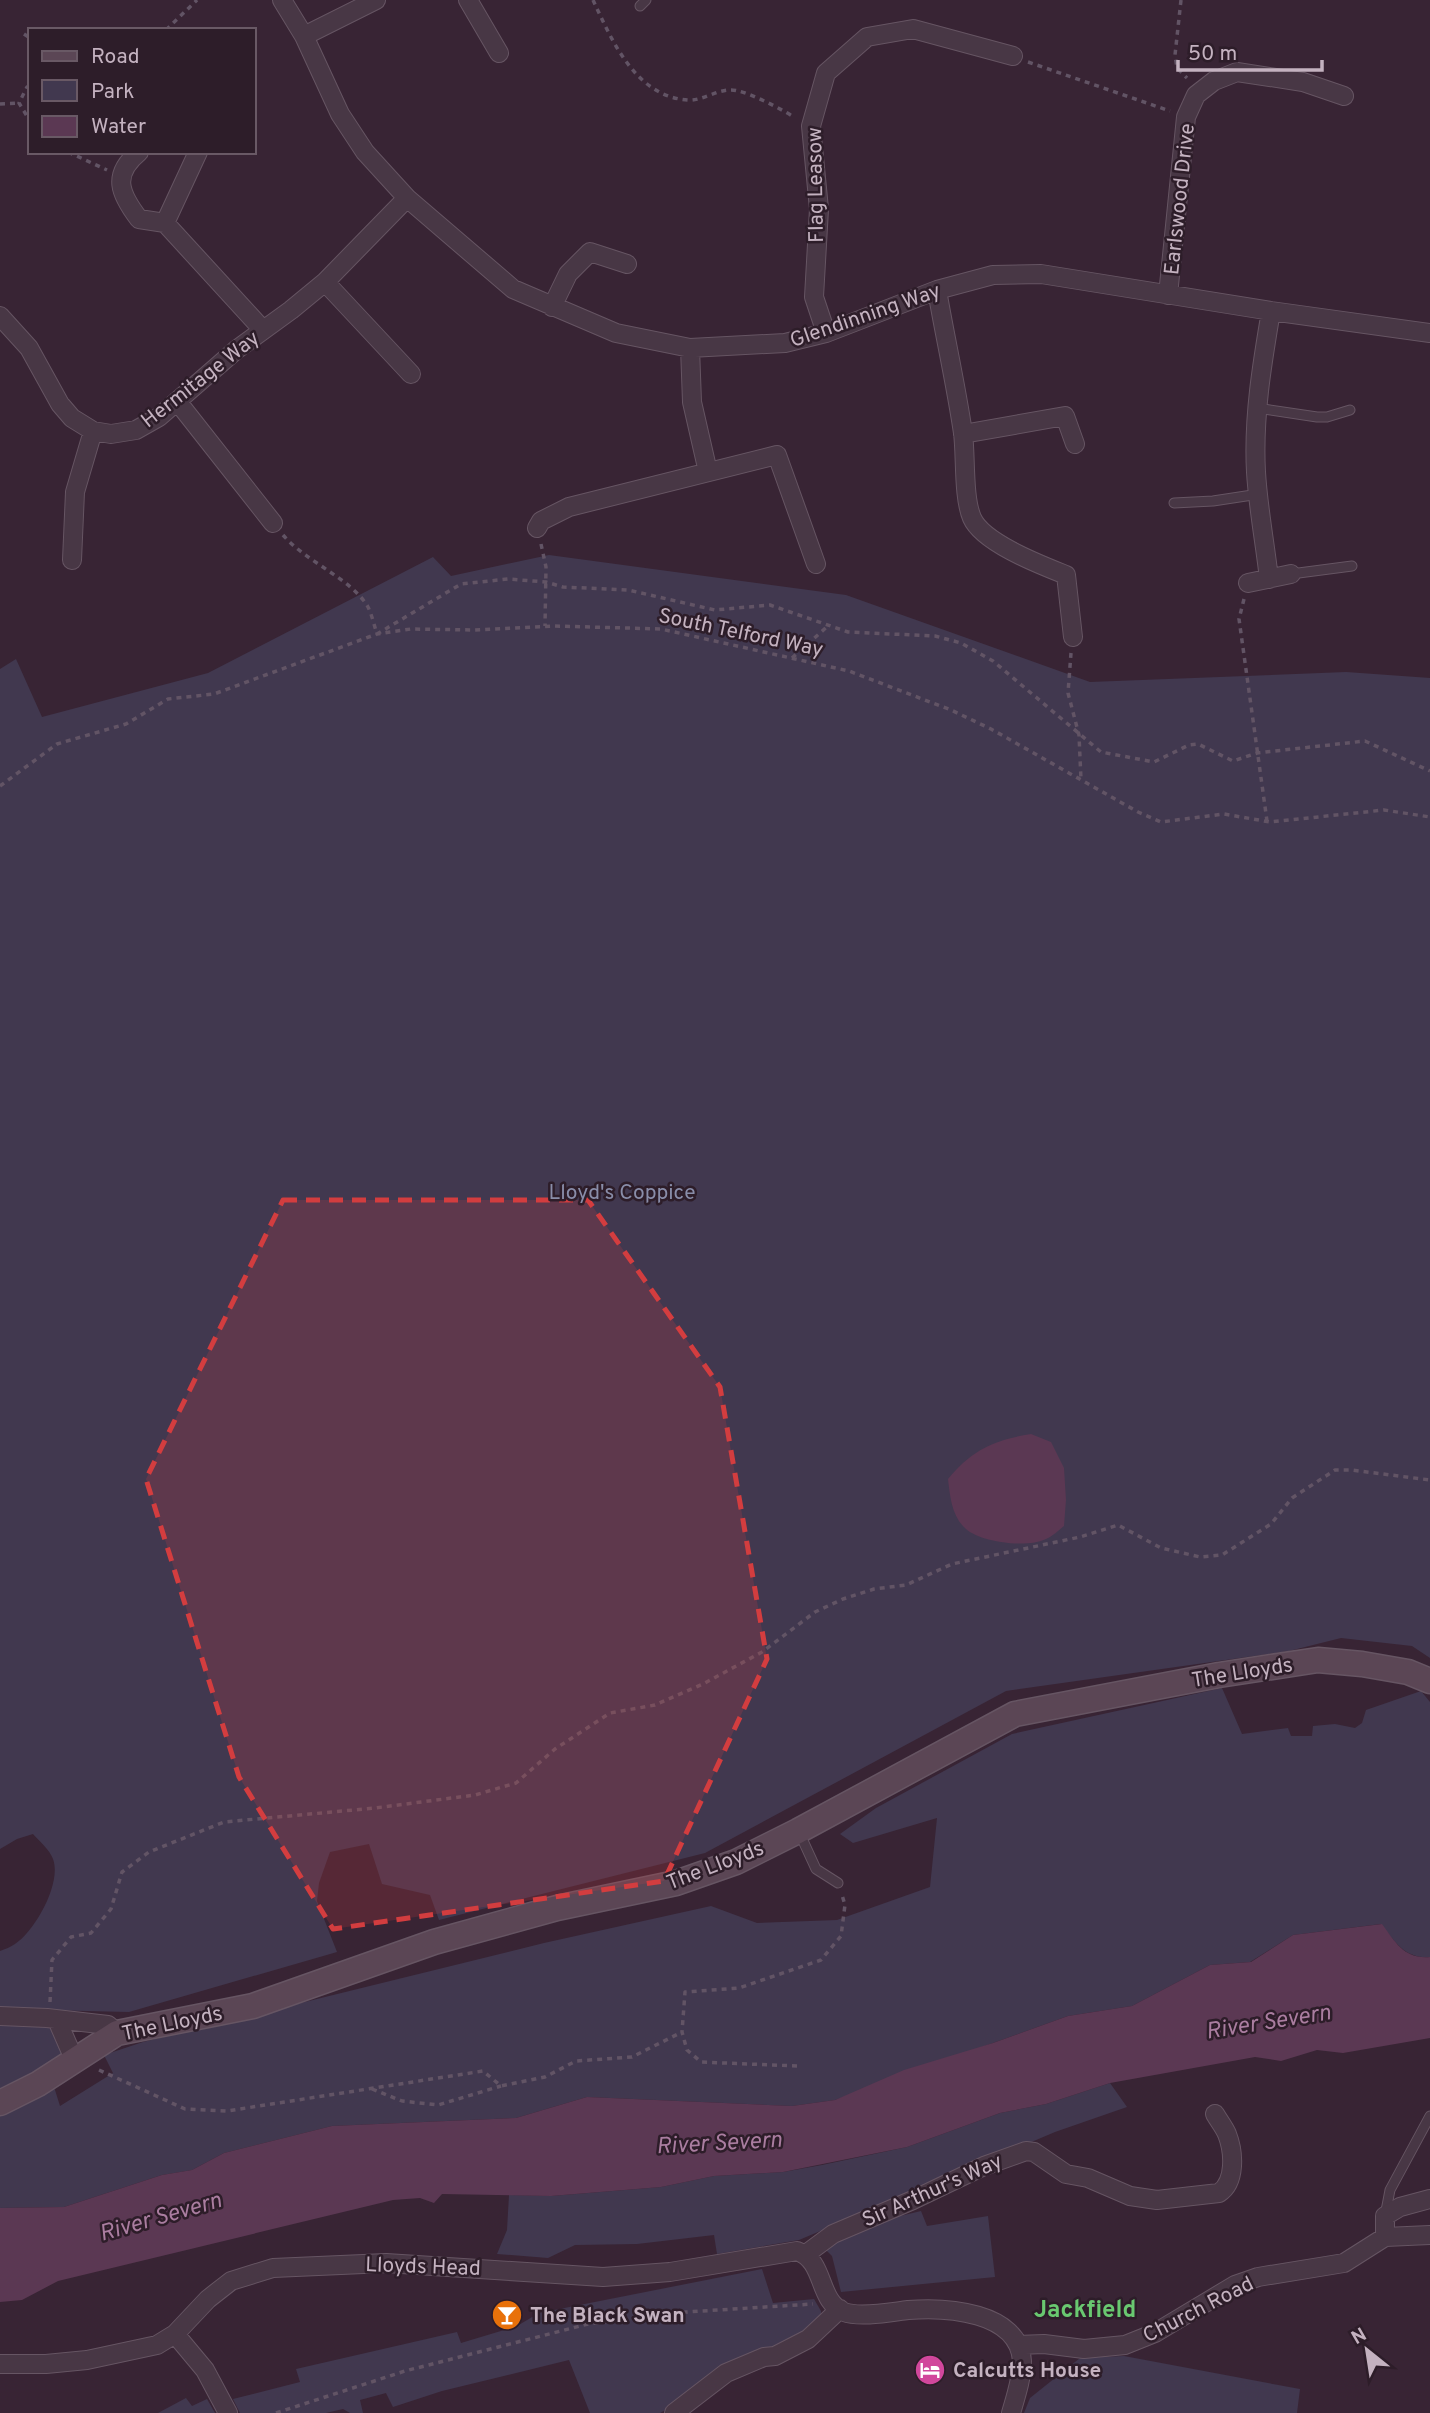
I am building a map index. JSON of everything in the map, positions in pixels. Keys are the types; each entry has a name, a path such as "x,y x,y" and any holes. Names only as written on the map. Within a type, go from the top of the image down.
{"street":[{"name":"Glendinning Way","path":"282,0 304,36 340,114 365,152 407,198 513,289 616,333 690,348 785,343 826,333 937,290 993,275 1041,274 1430,333"},
{"path":"304,36 351,15 376,0"},
{"path":"468,0 499,53"},
{"name":"Flag Leasow","path":"826,333 814,297 819,209 811,126 826,73 867,37 913,29 1013,57"},
{"name":"Earlswood Drive","path":"1168,295 1186,117 1196,95 1214,81 1237,72 1303,82 1344,96"},
{"path":"136,154 130,159 122,176 123,198 139,219 165,223 263,330"},
{"path":"165,223 197,154"},
{"name":"Hermitage Way","path":"93,430 111,434 148,425 213,368 325,282 407,198"},
{"path":"552,307 568,274 590,252 627,264"},
{"path":"325,282 411,374"},
{"path":"937,290 963,434 966,483 972,519 994,541 1024,558 1066,575 1073,637"},
{"path":"1269,579 1256,474 1257,408 1271,311"},
{"path":"0,316 29,348 66,412 82,426 93,430 75,492 72,560"},
{"path":"690,348 692,402 708,472"},
{"path":"177,401 273,523"},
{"path":"963,434 1065,416 1075,444"},
{"path":"537,528 541,521 569,507 777,454 816,564"},
{"path":"1248,583 1291,574"},
{"name":"The Lloyds","path":"0,2103 38,2084 117,2034 253,2006 434,1942 557,1908 676,1883 736,1861 798,1831 1015,1714 1219,1675 1318,1660 1408,1672 1430,1681"},
{"path":"0,2016 108,2025 117,2034"},
{"path":"52,2019 74,2059"},
{"name":"Sir Arthur's Way","path":"806,2254 833,2234 984,2166 1026,2151 1034,2152 1066,2174 1088,2178 1130,2196 1157,2200 1219,2193 1227,2188 1231,2179 1231,2167 1229,2139 1214,2114"},
{"path":"1430,2199 1400,2207 1385,2216 1385,2237 1430,2235"},
{"name":"Church Road","path":"1018,2345 1044,2344 1084,2349 1125,2345 1155,2333 1235,2285 1258,2277 1344,2263 1385,2237"},
{"name":"Lloyds Head","path":"0,2364 46,2364 86,2360 157,2344 175,2334 208,2299 231,2281 273,2268 386,2263 603,2277 670,2272 788,2252 806,2254"},
{"path":"806,2254 818,2269 836,2306 853,2313 953,2310 994,2322 1013,2334 1022,2360 1011,2413"},
{"path":"674,2413 726,2373 764,2357 775,2356 808,2339 821,2330 836,2306"},
{"path":"175,2334 205,2370 228,2413"}],"lane":[{"path":"1257,408 1317,417 1328,417 1350,410"},
{"path":"1174,503 1213,501 1259,494"},
{"path":"1291,574 1352,566"},
{"path":"798,1831 816,1870 838,1883"},
{"path":"1385,2216 1390,2190 1430,2116"}],"path":[{"path":"168,28 197,0"},
{"path":"593,0 614,46 640,79 669,97 691,101 732,89 772,104 811,126"},
{"path":"1181,0 1175,55 1177,68 1204,89"},
{"path":"24,34 28,37"},
{"path":"1013,57 1186,117"},
{"path":"19,103 28,88"},
{"path":"0,104 19,103"},
{"path":"19,103 28,118"},
{"path":"72,154 122,176"},
{"path":"273,523 294,547 356,593 368,608 377,634 461,584 508,579 628,590 715,610 771,605 848,632 935,636 961,643 993,661 1101,752 1154,762 1198,744 1233,761 1257,753 1365,741 1430,771"},
{"path":"537,528 546,567 545,627"},
{"path":"1248,583 1240,619 1266,821"},
{"path":"792,657 830,625"},
{"name":"South Telford Way","path":"0,786 57,744 126,724 168,699 214,694 377,634 411,629 661,629 849,671 951,710 1161,822 1224,814 1266,821 1384,810 1430,817"},
{"path":"1073,637 1068,693 1079,734 1081,780"},
{"path":"52,2019 52,1960 71,1937 91,1933 111,1909 122,1872 149,1852 224,1822 475,1795 516,1783 555,1749 610,1713 655,1705 703,1684 762,1652 815,1612 843,1599 874,1589 906,1585 952,1564 1080,1537 1118,1525 1161,1548 1200,1557 1222,1555 1271,1524 1292,1498 1335,1470 1430,1480"},
{"path":"797,2066 701,2062 687,2050 682,2032 685,1992 739,1988 821,1960 841,1936 845,1905 838,1883"},
{"path":"372,2088 402,2101 438,2105 501,2086 545,2077 576,2062 632,2057 682,2032"},
{"path":"74,2059 185,2109 227,2111 483,2071 501,2086"},
{"path":"276,2413 405,2371 588,2324 686,2312 836,2306"}],"highlighted area":[{"path":"283,1200 588,1200 720,1387 767,1659 664,1881 333,1929 239,1777 146,1479"}],"green space":[{"name":"Lloyd's Coppice","path":"549,555 846,595 1090,682 1346,672 1430,678 1430,1658 1412,1646 1341,1638 1289,1651 1006,1691 705,1853 439,1920 430,1895 382,1884 369,1844 330,1852 319,1883 317,1901 337,1952 129,2012 0,2009 0,1951 23,1938 31,1929 45,1906 54,1881 55,1869 49,1852 33,1834 0,1849 0,669 16,659 42,717 208,673 433,557 451,576"},
{"path":"1222,1688 1242,1734 1288,1728 1291,1736 1312,1736 1313,1726 1335,1724 1355,1728 1362,1723 1366,1710 1421,1691 1430,1702 1430,1957 1414,1955 1401,1948 1381,1924 1293,1935 1250,1962 1210,1965 1132,2006 1068,2016 835,2100 792,2106 587,2097 516,2118 332,2126 224,2153 192,2170 162,2175 64,2207 0,2208 0,2022 51,2026 64,2056 44,2072 55,2090 60,2106 113,2073 104,2055 143,2042 544,1943 711,1906 757,1923 837,1920 930,1887 937,1818 853,1843 840,1834 876,1808 1012,1734"},
{"path":"1110,2083 1127,2107 1055,2132 799,2240 717,2254 714,2235 637,2244 575,2245 548,2258 497,2254 507,2230 509,2195 551,2196 661,2187 714,2176 783,2172 822,2165 907,2147 1000,2113 1046,2104"},
{"path":"921,2211 927,2226 988,2216 995,2277 841,2292 832,2256 824,2248 875,2222"},
{"path":"762,2269 773,2303 814,2299 821,2311 821,2318 807,2334 660,2413 590,2413 569,2360 442,2391 393,2407 386,2393 360,2400 363,2413 350,2413 343,2409 326,2413 240,2413 233,2399 300,2382 296,2369 457,2332 461,2343 517,2326 539,2313"},
{"path":"1124,2356 1300,2389 1297,2413 1024,2413 1030,2398 1080,2358"},
{"path":"186,2398 192,2406 207,2399 215,2413 158,2413"}],"water":[{"path":"1031,1434 1051,1442 1064,1468 1064,1526 1046,1539 1028,1543 1005,1543 973,1534 961,1524 955,1513 948,1479 966,1461 985,1448 1006,1439"},
{"name":"River Severn","path":"1382,1924 1396,1943 1407,1952 1430,1957 1430,2038 1343,2053 1317,2050 1281,2061 1255,2057 1110,2083 1046,2104 1000,2113 907,2147 783,2172 714,2176 661,2187 551,2196 442,2194 434,2203 420,2198 393,2200 58,2281 22,2300 0,2302 0,2208 64,2207 162,2175 192,2170 224,2153 332,2126 516,2118 587,2097 792,2106 835,2100 904,2070 993,2043 1068,2016 1132,2006 1210,1965 1251,1962 1293,1935"}],"place":[{"name":"The Black Swan","path":"507,2315"},
{"name":"Calcutts House","path":"930,2370"}],"district":[{"name":"Jackfield","path":"1085,2309"}]}
